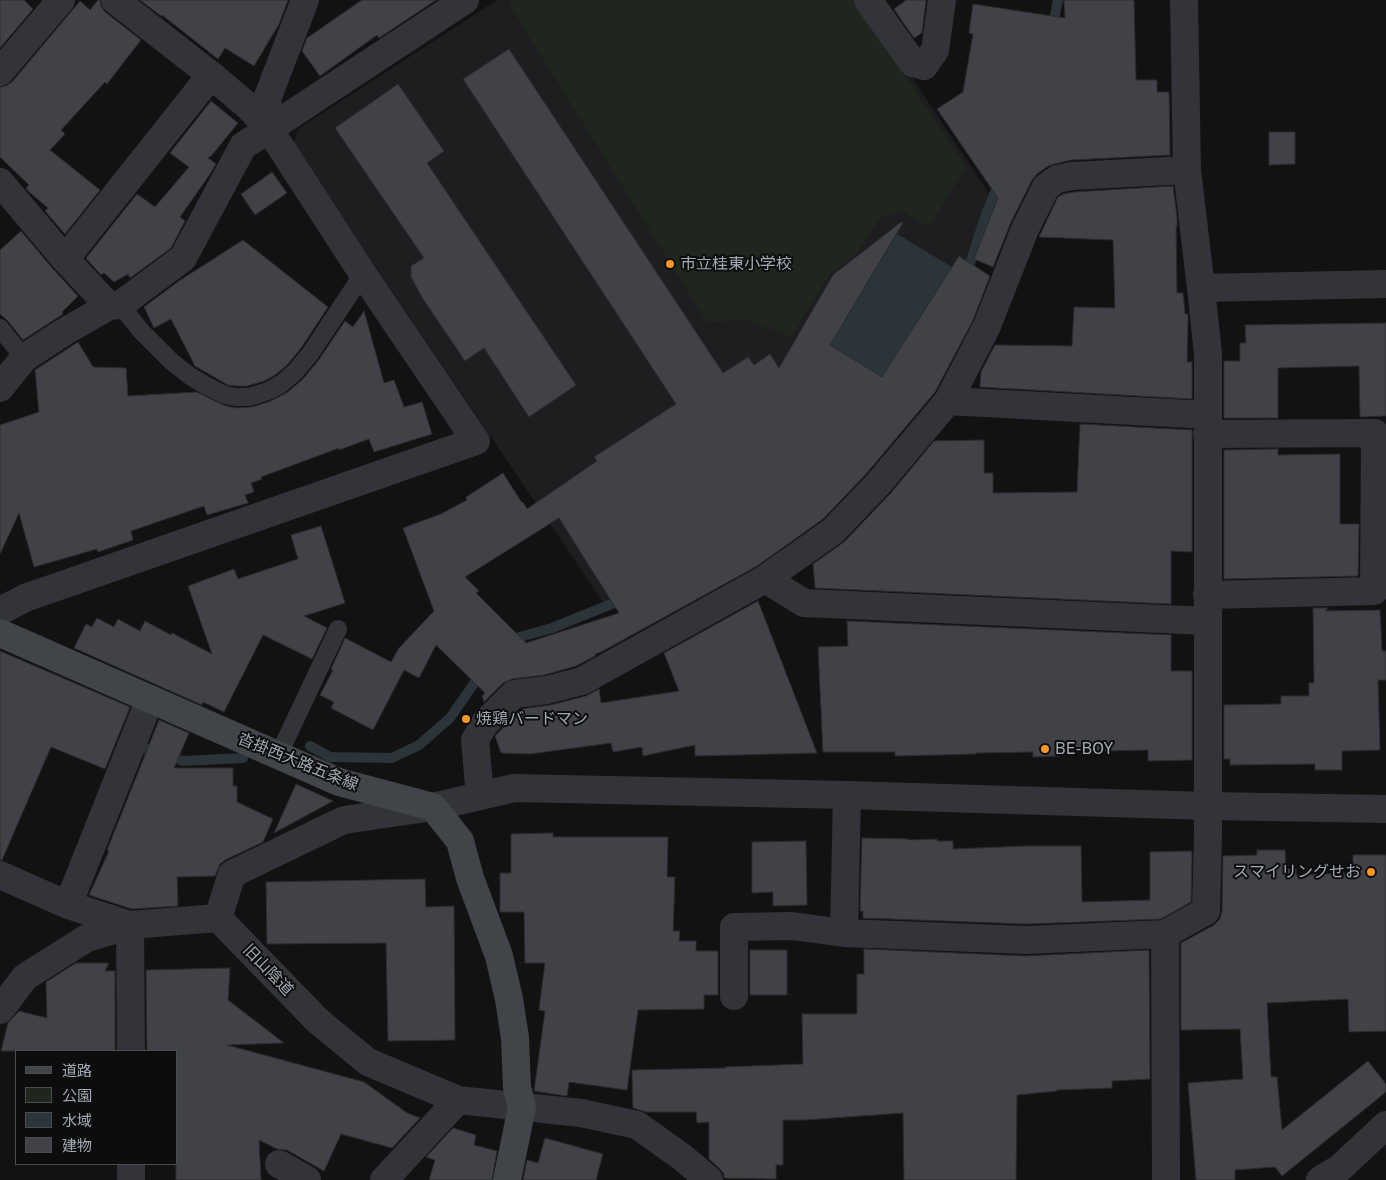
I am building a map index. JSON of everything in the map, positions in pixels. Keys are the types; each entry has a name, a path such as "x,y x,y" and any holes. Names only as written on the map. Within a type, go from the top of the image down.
{"main road":[{"name":"沓掛西大路五条線","path":"0,634 339,782 432,807"},
{"path":"432,807 460,841 470,878 499,956 510,1009 515,1038 517,1087 522,1107 506,1180"}],"street":[{"path":"0,72 61,0"},
{"path":"0,611 25,598 476,441 363,274 269,129 250,107 115,0"},
{"path":"269,129 267,99 305,0"},
{"path":"0,388 24,358 64,332 115,306 183,258 243,146 465,0"},
{"path":"868,0 913,63 924,66 935,50 942,0"},
{"path":"734,996 734,927 792,926 844,933 1026,940 1165,934 1206,911 1208,806 1208,354 1187,170 1184,0"},
{"path":"65,259 211,75"},
{"path":"480,796 475,740 485,723 514,694 547,690 582,681 765,579 833,531 878,484 948,401 987,326 1025,229 1046,187 1056,179 1072,176 1187,170"},
{"path":"0,182 65,259 115,306"},
{"path":"1201,288 1386,284"},
{"path":"765,579 804,603 1207,608 1374,591 1380,433 1208,424 948,401"},
{"path":"68,905 150,699"},
{"path":"0,1010 25,977 88,938 130,925 218,918 232,874 344,820 432,807 514,788 1386,809"},
{"path":"844,933 848,795"},
{"path":"0,875 68,905 130,925"},
{"name":"旧山陰道","path":"218,918 318,1021 368,1062 458,1100 581,1113 637,1126 709,1180"},
{"path":"130,925 131,1050"},
{"path":"1165,934 1166,1180"},
{"path":"384,1180 458,1100"},
{"path":"1320,1180 1340,1168 1386,1125"},
{"path":"279,1164 306,1180"},
{"path":"131,1165 131,1180"}],"lane":[{"path":"115,306 172,362 190,376 226,395 249,397 268,391 295,372 310,354 363,274"},
{"path":"0,328 24,358"},
{"path":"278,756 338,629"}],"shaded area":[{"name":"市立桂東小学校","path":"497,0 861,0 989,194 945,333 645,597 607,608 293,145 298,129"}],"green space":[{"path":"515,0 855,0 966,167 929,227 901,210 880,218 857,253 829,275 791,337 747,320 707,322 509,4"}],"water":[{"path":"897,234 952,267 882,377 830,345"}],"building":[{"path":"0,0 24,0 33,9 0,48"},
{"path":"100,0 105,12 141,40 107,84 105,82 61,130 65,134 50,150 100,190 65,234 45,211 48,208 28,191 26,188 29,185 0,157 0,87 12,82 80,1 90,10"},
{"path":"140,0 288,0 279,24 254,66 225,48 218,59"},
{"path":"362,0 436,0 379,38 377,35 320,76 302,51 307,38"},
{"path":"906,0 926,0 922,33 914,38 894,9"},
{"path":"1064,0 1134,0 1136,80 1157,80 1157,92 1169,92 1170,155 1071,160 1048,166 1032,180 1011,222 993,267 974,259 998,198 937,109 963,92 973,34 969,33 973,4 1065,18"},
{"path":"509,49 723,373 748,357 754,365 770,354 779,368 833,275 901,222 903,223 830,345 882,377 959,256 990,276 973,320 935,392 866,474 823,519 757,566 595,654 595,656 576,666 544,675 512,679 503,683 484,702 482,696 485,693 436,645 419,678 404,670 373,730 331,708 334,702 320,695 333,670 331,669 345,638 391,662 399,648 434,611 403,528 441,514 467,500 466,497 503,473 527,509 597,461 594,457 676,404 463,79","holes":["559,518 619,613 526,643 476,593 479,591 465,577"]},
{"path":"398,84 444,151 427,163 576,385 529,417 484,348 465,361 423,299 411,277 411,266 424,258 335,128"},
{"path":"211,101 238,123 208,158 216,164 180,217 185,221 171,248 130,278 128,274 114,282 104,273 101,275 86,258 137,194 155,207 189,167 170,153"},
{"path":"1269,132 1295,132 1295,164 1269,165"},
{"path":"272,172 287,193 255,215 241,194"},
{"path":"1173,186 1177,217 1177,293 1183,293 1185,314 1188,314 1187,362 1192,362 1192,399 980,387 981,372 995,345 1072,346 1074,307 1115,308 1113,240 1039,237 1058,197 1074,192"},
{"path":"21,231 78,296 62,312 63,314 23,340 0,314 0,250"},
{"path":"243,240 328,307 301,348 287,365 264,381 247,386 237,386 228,385 195,366 171,319 154,328 144,307 179,281"},
{"path":"364,311 384,383 394,380 404,407 422,402 432,434 374,452 369,439 339,450 339,448 261,477 262,479 251,483 254,492 245,495 248,503 207,515 204,506 131,531 133,540 98,552 97,549 34,567 19,513 0,554 0,425 39,412 35,370 78,342 93,367 126,368 128,396 197,392 223,405 236,408 252,407 271,401 288,392 303,379 318,361 345,321 353,327"},
{"path":"1386,323 1386,416 1360,417 1359,366 1278,368 1278,418 1224,418 1224,361 1240,361 1240,343 1246,343 1245,325"},
{"path":"1080,424 1192,430 1192,552 1171,551 1171,604 815,588 813,564 844,542 890,494 934,441 984,440 984,473 993,473 993,493 1077,492"},
{"path":"1278,449 1278,455 1340,454 1340,524 1359,524 1358,576 1224,579 1224,450"},
{"path":"321,526 345,603 304,616 327,628 312,659 263,635 224,712 203,702 202,705 74,648 86,624 92,627 97,618 114,627 118,619 140,631 145,621 212,654 188,586 234,569 238,579 298,559 291,535"},
{"path":"758,601 817,753 695,756 695,745 643,756 642,747 613,752 611,743 530,754 501,753 495,736 521,709 551,705 586,696 599,689 601,703 679,691 664,653"},
{"path":"1313,608 1328,608 1325,611 1380,610 1382,651 1386,651 1386,680 1378,680 1380,750 1342,751 1342,770 1315,770 1315,764 1230,765 1230,759 1224,759 1224,705 1281,704 1281,696 1309,696 1309,683 1314,683"},
{"path":"847,621 1171,635 1171,671 1192,671 1192,760 1148,761 1148,750 1060,752 1060,756 1033,757 1033,752 895,756 895,752 823,752 818,647 848,646"},
{"path":"0,651 130,707 105,769 51,747 2,860 0,860"},
{"path":"159,720 189,733 174,768 233,768 233,786 237,786 237,802 273,819 263,842 225,860 220,864 215,876 177,877 178,906 132,909 89,895 109,851 107,850"},
{"path":"296,784 333,801 274,833"},
{"path":"553,833 553,837 668,837 667,877 675,877 673,931 680,931 679,941 696,941 696,951 718,951 718,995 704,995 704,1009 638,1010 627,1090 569,1082 567,1096 534,1091 545,1011 539,1010 545,963 525,963 524,912 500,912 500,873 511,873 511,834"},
{"path":"862,838 937,839 937,841 953,841 953,849 1081,846 1082,902 1150,900 1150,852 1192,851 1191,902 1161,919 1027,924 863,918 863,911 860,911"},
{"path":"806,841 807,905 773,906 773,892 752,893 752,842"},
{"path":"1257,850 1285,850 1286,869 1296,869 1296,875 1353,873 1353,855 1386,855 1386,1031 1349,1032 1348,999 1267,1003 1271,1077 1277,1077 1282,1130 1368,1061 1386,1084 1386,1092 1282,1176 1275,1167 1235,1170 1235,1180 1196,1180 1188,1083 1243,1079 1240,1029 1181,1030 1181,943 1214,925 1220,919 1222,911 1223,856 1257,855"},
{"path":"425,879 426,907 454,906 455,1040 388,1041 386,943 267,944 266,882"},
{"path":"864,949 1026,956 1149,950 1150,1079 1112,1081 1112,1088 1056,1090 1017,1095 1016,1180 904,1180 903,1113 783,1120 783,1165 776,1165 776,1179 724,1178 724,1174 709,1159 709,1122 697,1123 696,1112 646,1112 633,1108 632,1070 803,1064 802,1014 857,1014 857,974 864,974"},
{"path":"750,950 787,950 787,995 750,995"},
{"path":"76,963 109,963 105,971 115,971 115,1050 1,1051 8,1023 19,1011 47,1018 46,982"},
{"path":"230,968 228,1000 284,1043 227,1045 364,1082 407,1113 420,1118 392,1148 341,1134 324,1171 287,1150 277,1149 259,1140 261,1180 176,1180 176,1165 178,1165 178,1050 147,1050 146,970"},
{"path":"453,1128 476,1135 474,1145 497,1151 492,1180 429,1180 435,1160 426,1157"},
{"path":"545,1138 603,1154 596,1180 523,1180 527,1160 538,1163"}],"waterway":[{"path":"1052,29 1058,0"},
{"path":"964,276 969,267 999,182"},
{"path":"509,640 552,628 624,599"},
{"path":"310,746 330,757 392,758 419,745 450,718 482,672"},
{"path":"139,746 183,761 243,758"}],"place":[{"name":"市立桂東小学校","path":"670,264"},
{"name":"焼鶏バードマン","path":"466,719"},
{"name":"BE-BOY","path":"1045,749"},
{"name":"スマイリングせお","path":"1371,872"}]}
